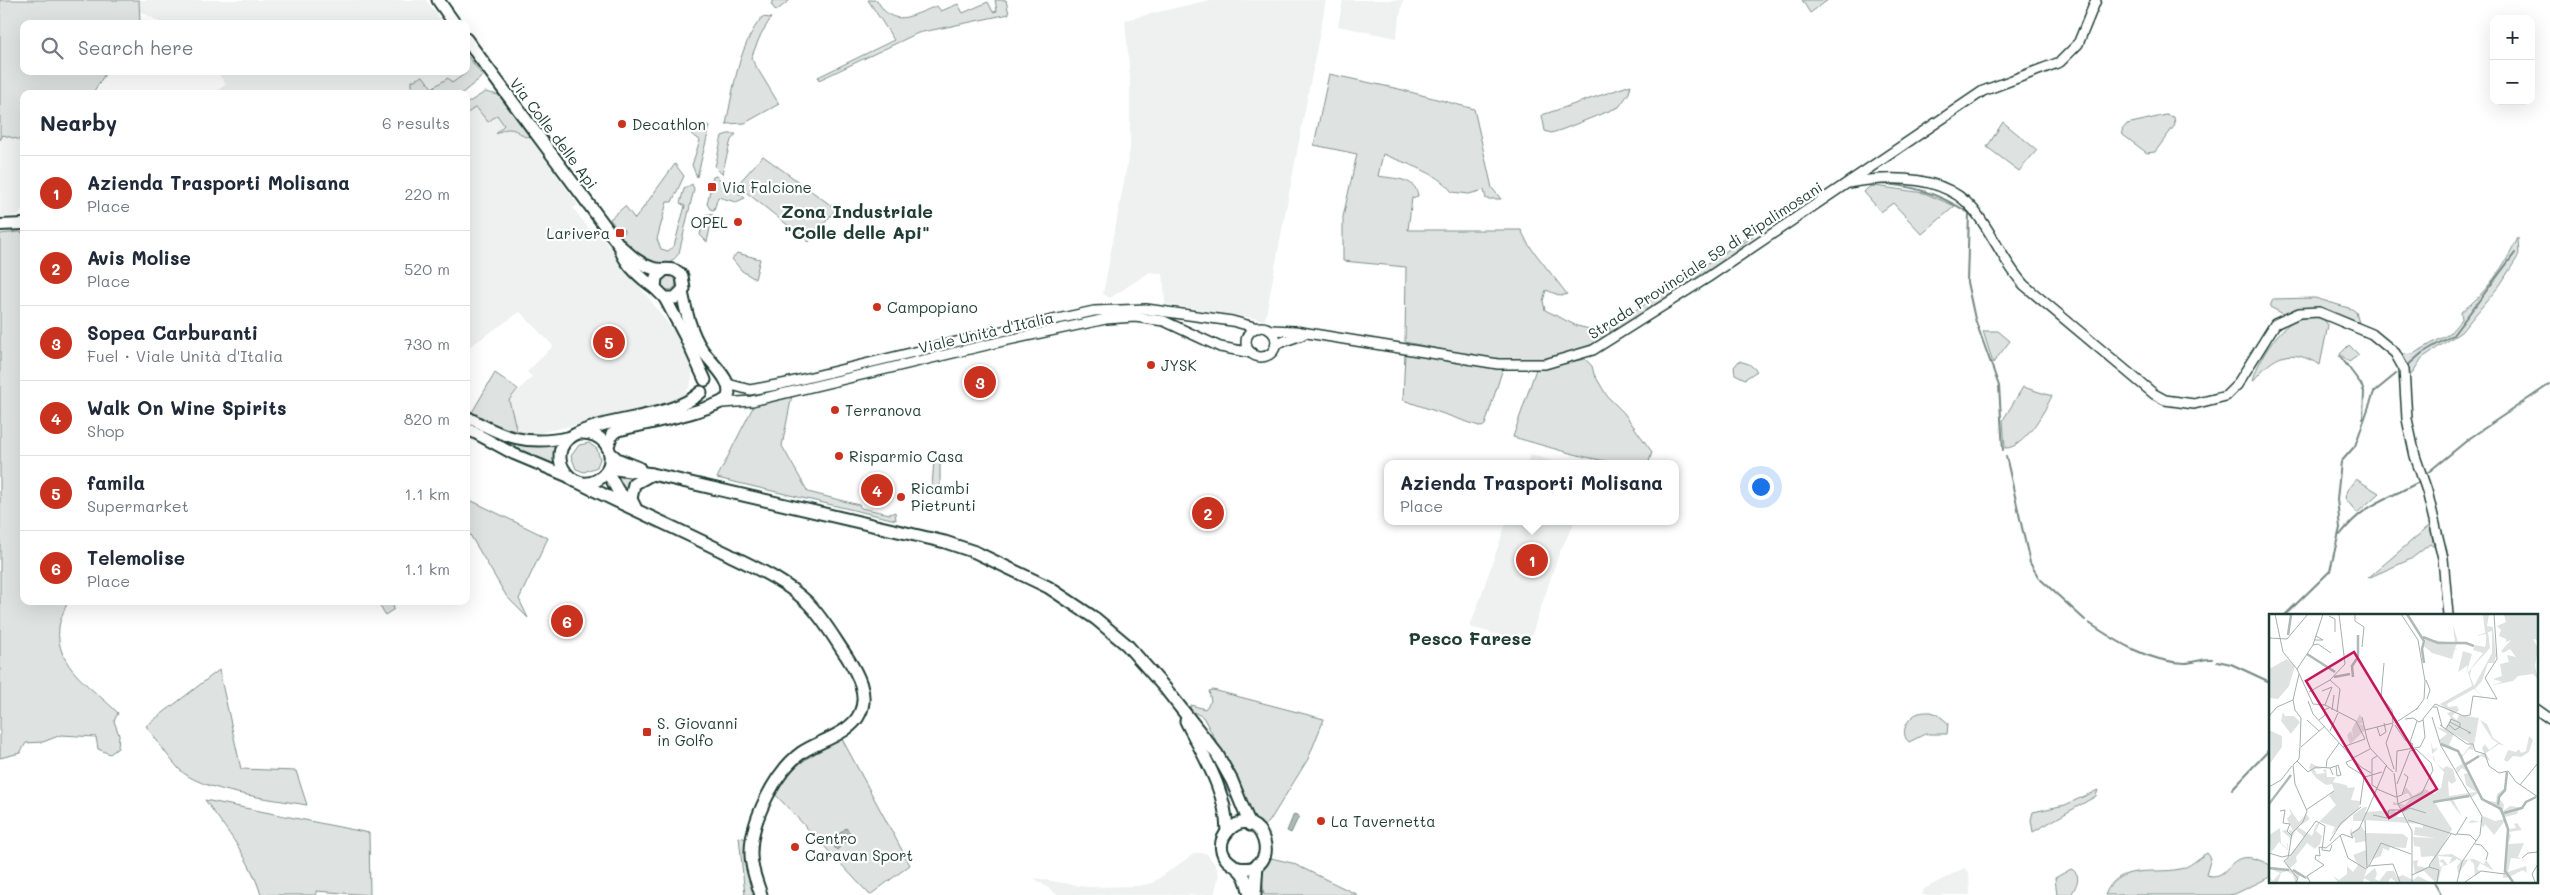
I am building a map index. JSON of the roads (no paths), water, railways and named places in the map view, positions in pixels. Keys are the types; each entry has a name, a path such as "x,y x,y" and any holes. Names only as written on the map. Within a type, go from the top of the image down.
{"main road":[{"path":"438,0 452,20"},
{"name":"Via Colle delle Api","path":"470,44 619,245 638,262 664,270"},
{"path":"0,225 20,224"},
{"name":"Via Colle delle Api","path":"619,245 624,259 638,276 655,288"},
{"path":"636,508 618,491 608,470 612,434 618,430 691,413 718,404 729,395 725,381 700,347 687,316 682,292 685,283 682,276 675,270 664,270 656,277 655,288 665,298 705,380"},
{"path":"665,298 675,298 682,292"},
{"path":"470,418 505,436 538,443 575,435 602,424 685,405 700,392 705,380 714,376 725,381"},
{"path":"700,392 705,401 718,404"},
{"path":"470,430 514,454 636,508 754,567 790,589 822,618 860,682 863,701 860,715 847,728 802,753 784,768 771,788 754,832 750,854 761,895"},
{"path":"608,470 598,480 591,483 572,479 562,468 560,457 563,446 575,435 596,435 617,458 652,474"},
{"path":"608,470 652,474 926,537 975,552 1020,572 1080,608 1127,645 1217,754 1232,781 1250,825"},
{"path":"636,508 631,499 634,484 652,474"},
{"path":"1179,706 1217,784 1223,801 1227,832 1221,845 1223,855 1244,876 1250,895"},
{"path":"1227,832 1240,824 1250,825 1258,829 1266,842 1265,852 1257,864 1255,895"},
{"path":"1238,868 1248,868 1257,864"}],"street":[{"path":"1874,179 1868,170 1983,91 2060,62 2078,44 2096,0"},
{"path":"1881,160 1881,168 1886,175"},
{"name":"Strada Provinciale 59 di Ripalimosani","path":"1270,330 1309,334 1498,364 1545,364 1566,359 1593,350 1630,329 1868,170 1896,179"},
{"name":"Strada Provinciale 59 di Ripalimosani","path":"1848,183 1874,179 1896,179 1933,184 1962,198 1978,216 2010,269 2024,285 2154,394 2165,400 2194,404 2226,396 2237,385 2275,324 2299,312 2319,312 2361,328 2384,342 2395,353 2404,369 2407,419 2415,456 2427,491 2443,558 2448,614"},
{"name":"Viale Unità d'Italia","path":"725,381 750,390 782,384 993,333 1094,311 1146,309 1270,330"},
{"name":"Viale Unità d'Italia","path":"718,404 752,401 999,342 1106,319 1135,317 1164,321 1220,347 1259,356 1268,355 1276,344"},
{"path":"1252,353 1247,341 1250,332 1258,328"},
{"path":"1270,330 1275,336 1276,344"},
{"name":"Strada Provinciale 59 di Ripalimosani","path":"1276,344 1309,334"},
{"path":"2538,710 2550,719"}],"waterway":[{"path":"1873,184 1899,185 1923,191 1946,200 1969,213 1967,282 1975,319 1999,386 2003,450"},
{"path":"2406,367 2422,353 2453,335 2515,253"},
{"path":"2340,356 2361,384 2364,392 2363,418"},
{"path":"2286,614 2330,571 2340,528 2337,499 2341,462 2355,446 2374,392 2396,374"},
{"path":"2426,474 2470,438 2550,384"},
{"path":"2006,456 2030,563 2039,578 2085,620"},
{"path":"2340,535 2349,524 2367,509 2417,483"},
{"path":"2089,623 2122,644 2159,659 2185,663 2212,659"},
{"path":"2217,661 2231,664 2269,682"},
{"path":"2232,789 2269,750"},
{"path":"2434,882 2441,895"}],"place":[{"name":"Decathlon","path":"622,124"},
{"name":"Via Falcione","path":"712,187"},
{"name":"OPEL","path":"738,222"},
{"name":"Larivera","path":"620,233"},
{"name":"Campopiano","path":"877,307"},
{"name":"famila","path":"609,342"},
{"name":"JYSK","path":"1151,365"},
{"name":"Sopea Carburanti","path":"980,382"},
{"name":"Terranova","path":"835,410"},
{"name":"Risparmio Casa","path":"839,456"},
{"name":"Walk On Wine Spirits","path":"877,490"},
{"name":"Ricambi Pietrunti","path":"901,497"},
{"name":"Avis Molise","path":"1208,513"},
{"name":"Azienda Trasporti Molisana","path":"1532,560"},
{"name":"Telemolise","path":"567,621"},
{"name":"S. Giovanni in Golfo","path":"647,732"},
{"name":"La Tavernetta","path":"1321,821"},
{"name":"Centro Caravan Sport","path":"795,847"}],"district":[{"name":"Zona Industriale \"Colle delle Api\"","path":"857,221"},
{"name":"Pesco Farese","path":"1470,638"}]}
